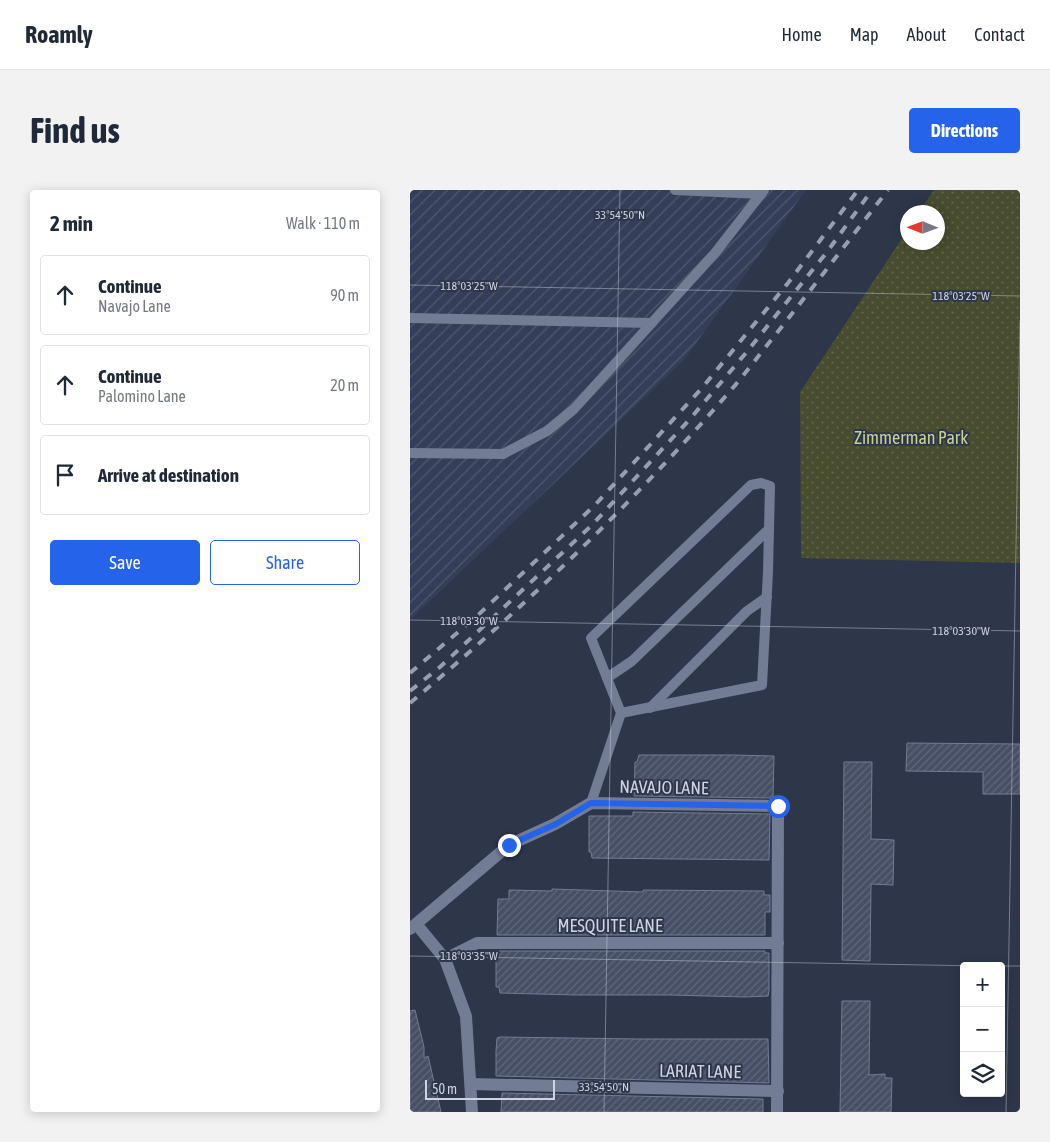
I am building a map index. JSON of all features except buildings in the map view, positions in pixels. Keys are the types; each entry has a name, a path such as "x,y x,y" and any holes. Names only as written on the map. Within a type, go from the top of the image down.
{"street":[{"name":"NAVAJO LANE","path":"591,803 778,806 778,943"},
{"path":"472,1112 466,1016 445,959 414,927 509,845 556,824 591,803"},
{"name":"MESQUITE LANE","path":"445,959 477,943 778,943"},
{"path":"777,1112 778,943"},
{"name":"LARIAT LANE","path":"471,1084 778,1090"}],"lane":[{"path":"675,190 763,192"},
{"path":"410,453 503,454 547,431 574,409 652,323 715,253 763,192"},
{"path":"410,318 652,323"},
{"path":"591,803 621,713 591,638 751,485 761,483 770,486 762,685 621,713"},
{"path":"607,678 632,661 769,529"},
{"path":"650,708 747,611 767,597"}],"shaded area":[{"path":"410,190 806,190 684,360 410,620"}],"green space":[{"name":"Zimmerman Park","path":"934,190 1020,190 1020,563 801,558 800,392 900,242 900,250 945,250 945,205 924,205"}],"railway":[{"path":"410,673 477,616 595,505 702,388 788,283 858,190"},
{"path":"410,691 440,667 592,525 690,419 827,252 872,190"},
{"path":"410,703 533,594 612,518 688,439 742,376 888,190"}],"route":[{"path":"509,845 556,824 591,803 778,806"}]}
